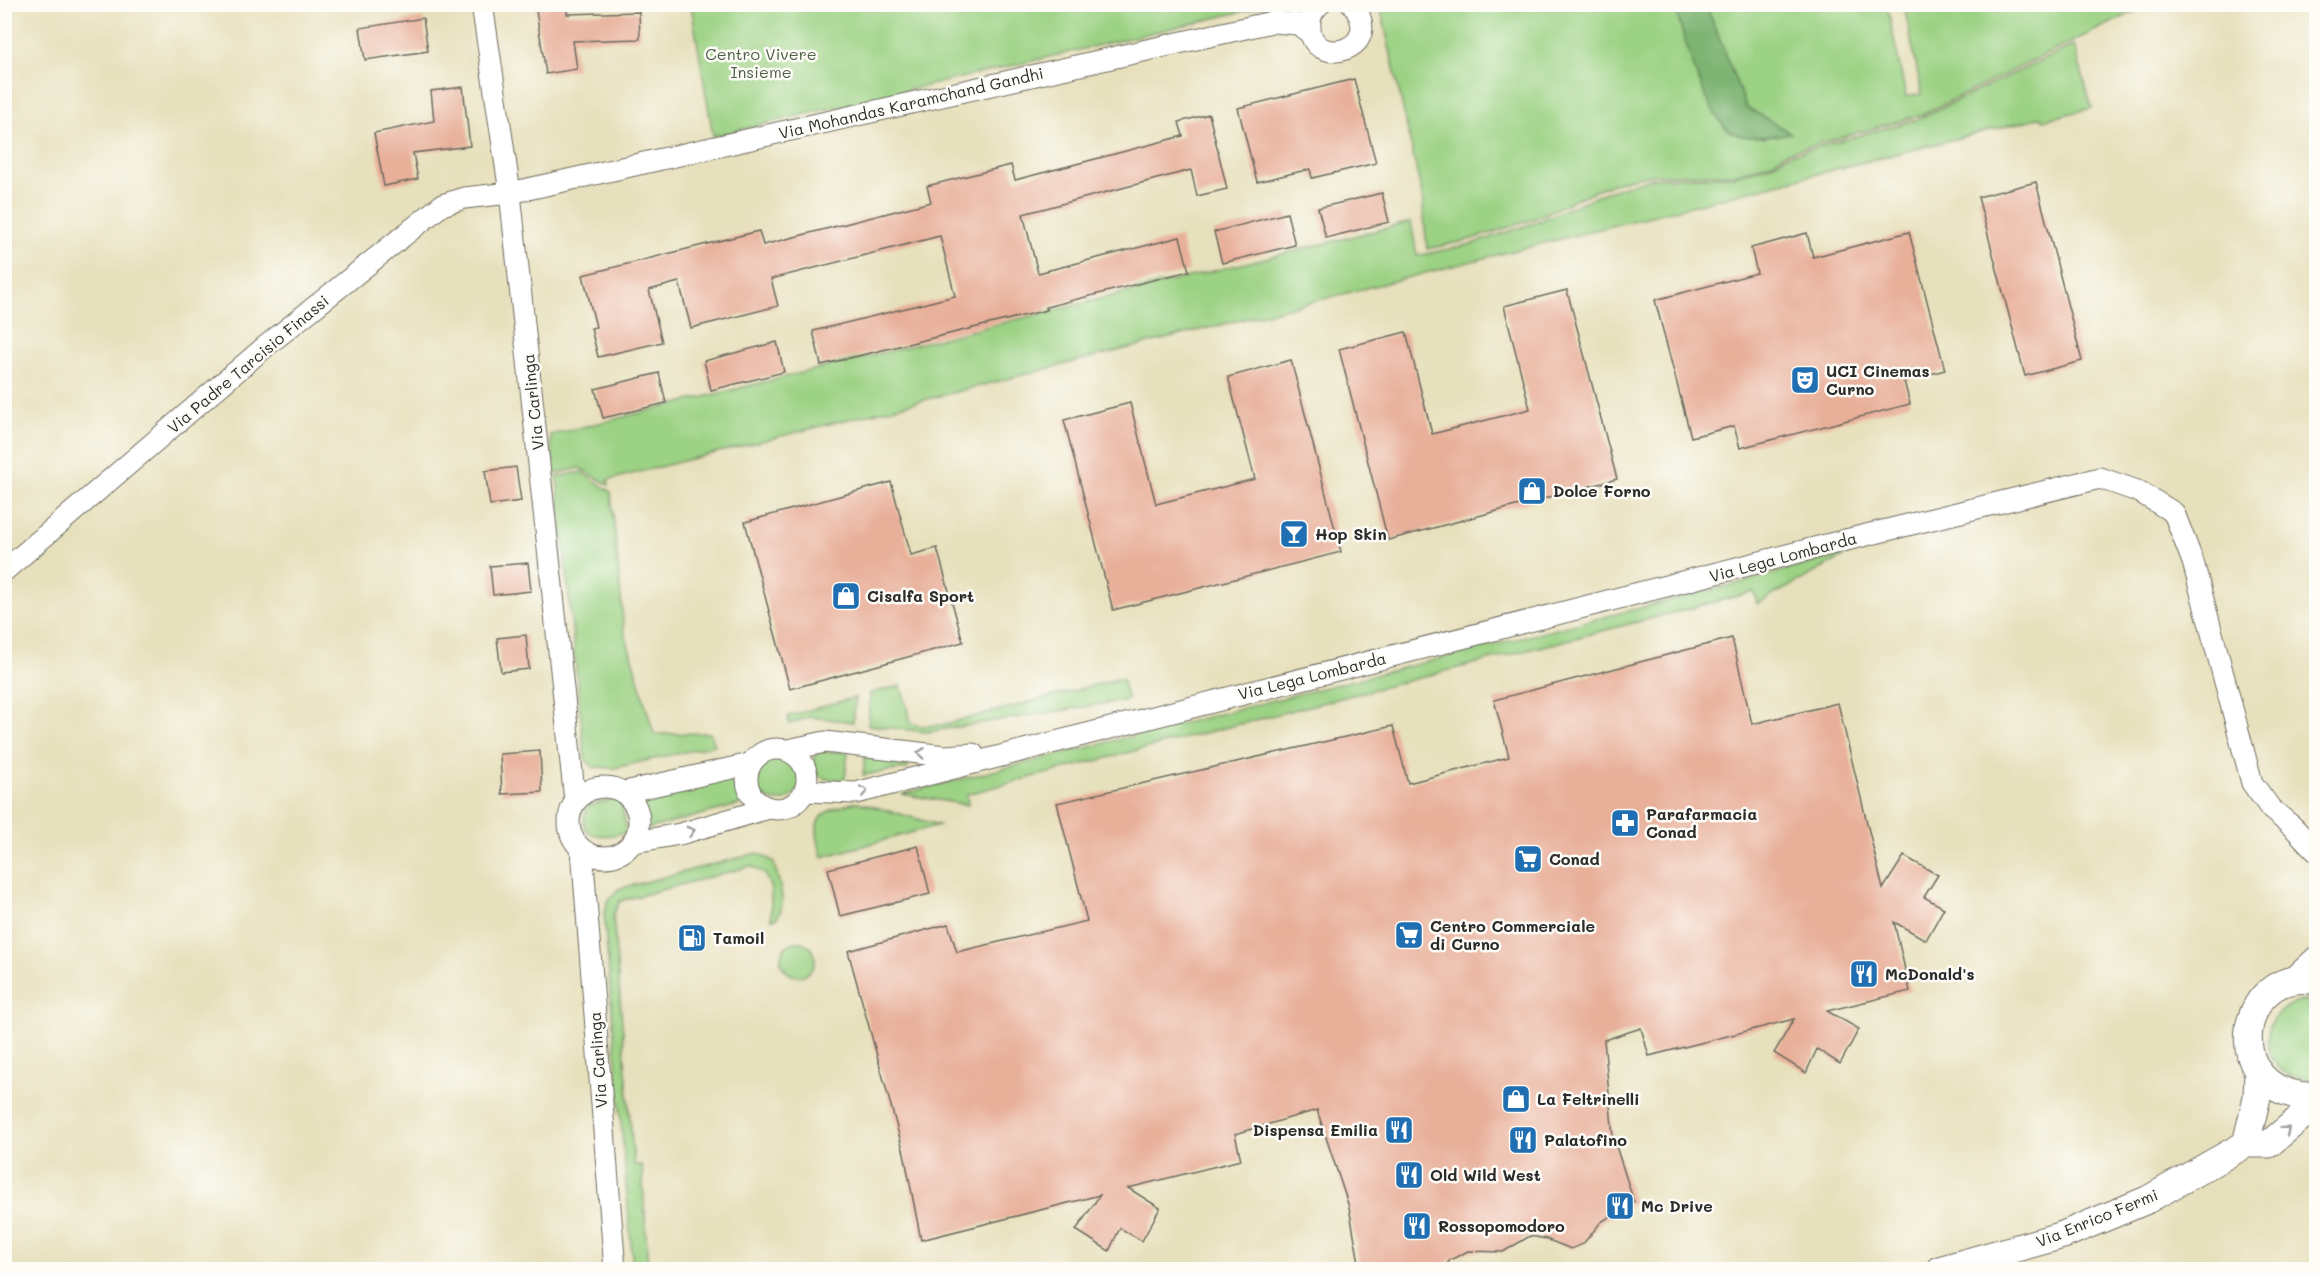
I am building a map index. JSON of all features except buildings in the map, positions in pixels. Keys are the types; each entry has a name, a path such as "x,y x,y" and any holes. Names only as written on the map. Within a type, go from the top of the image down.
{"street":[{"name":"Via Carlinga","path":"482,4 510,193 575,801 570,811 570,832 582,850 615,1269"},
{"path":"1272,22 1315,4"},
{"path":"1310,33 1309,22 1314,10 1320,4"},
{"name":"Via Mohandas Karamchand Gandhi","path":"510,193 1272,22 1298,24 1327,51 1341,51 1356,44 1362,32 1361,16 1352,4"},
{"name":"Via Padre Tarcisio Finassi","path":"4,571 266,346 442,205 464,198 510,193"},
{"name":"Via Lega Lombarda","path":"806,791 856,794 1021,750 2100,478 2140,492 2174,513 2193,562 2252,783 2271,809 2293,827 2316,851"},
{"name":"Via Lega Lombarda","path":"625,792 750,764 762,752 771,749 788,750 825,742 945,756 1021,750"},
{"path":"582,850 593,855 616,855 634,842 680,834 769,808 788,807 796,803 806,791 808,781 803,762 788,750"},
{"path":"750,764 747,782 749,791 754,798 769,808"},
{"path":"575,801 592,788 603,786 625,792 633,800 640,821 634,842"},
{"path":"2316,957 2289,982 2277,987 2261,1000 2251,1017 2247,1036 2249,1055 2258,1073 2274,1088 2294,1096 2316,1096"},
{"path":"2289,982 2316,981"},
{"path":"2246,1144 2257,1097 2258,1073"},
{"name":"Via Enrico Fermi","path":"1939,1269 2063,1235 2148,1200 2246,1144 2269,1144 2300,1118 2316,1096"}],"green space":[{"name":"Centro Vivere Insieme","path":"691,4 1270,5 713,136"},
{"path":"1380,5 1674,5 1699,82 1763,138 1790,133 1746,107 1706,5 1887,5 1906,97 1922,94 1904,5 2148,5 1921,115 1785,153 1771,163 1734,174 1649,175 1631,178 1601,188 1531,220 1469,240 1427,249 1422,195"},
{"path":"1674,5 1706,5 1746,107 1791,133 1760,137 1737,135 1721,123 1696,73"},
{"path":"2074,45 2092,108 2043,120 2042,117 608,480 609,485 580,468 555,474 550,435 1411,222 1417,256 1472,244 1531,224 1604,193 1650,178 1734,176 1771,165 1785,156 1918,119"},
{"path":"582,472 611,492 624,630 654,734 710,733 715,745 614,768 593,767 585,759 557,477"},
{"path":"1854,551 1757,604 1754,592 967,794 968,805 902,794 1751,580"},
{"path":"1122,678 1128,700 926,732 868,725 870,693 901,686 911,723 920,726 942,725"},
{"path":"856,697 853,722 810,717 789,724 788,716"},
{"path":"816,752 848,752 845,779 831,780 819,776 813,768"},
{"path":"778,755 794,762 801,778 794,794 778,801 762,794 755,778 762,762"},
{"path":"865,755 908,761 908,768 863,775"},
{"path":"727,775 746,803 639,831 640,821 633,800"},
{"path":"620,797 627,832 601,836 588,831 584,826 584,817 588,806"},
{"path":"857,802 939,825 822,857 817,832 820,818 833,809"},
{"path":"757,853 773,861 782,898 780,913 776,919 771,919 771,889 765,874 751,866 620,901 613,915 634,1165 642,1165 648,1269 633,1269 604,913 608,901 618,889"},
{"path":"798,942 810,947 815,959 810,971 798,976 786,971 781,959 786,947"},
{"path":"2309,1000 2316,1002 2316,1077 2297,1077 2282,1071 2273,1059 2268,1045 2269,1030 2276,1016 2289,1006"}],"place":[{"name":"UCI Cinemas Curno","path":"1805,380"},
{"name":"Dolce Forno","path":"1532,491"},
{"name":"Hop Skin","path":"1294,534"},
{"name":"Cisalfa Sport","path":"846,596"},
{"name":"Parafarmacia Conad","path":"1625,823"},
{"name":"Conad","path":"1528,859"},
{"name":"Centro Commerciale di Curno","path":"1409,935"},
{"name":"Tamoil","path":"692,938"},
{"name":"McDonald's","path":"1864,974"},
{"name":"La Feltrinelli","path":"1516,1099"},
{"name":"Dispensa Emilia","path":"1399,1130"},
{"name":"Palatofino","path":"1523,1140"},
{"name":"Old Wild West","path":"1409,1175"},
{"name":"Mc Drive","path":"1620,1206"},
{"name":"Rossopomodoro","path":"1417,1226"}]}
